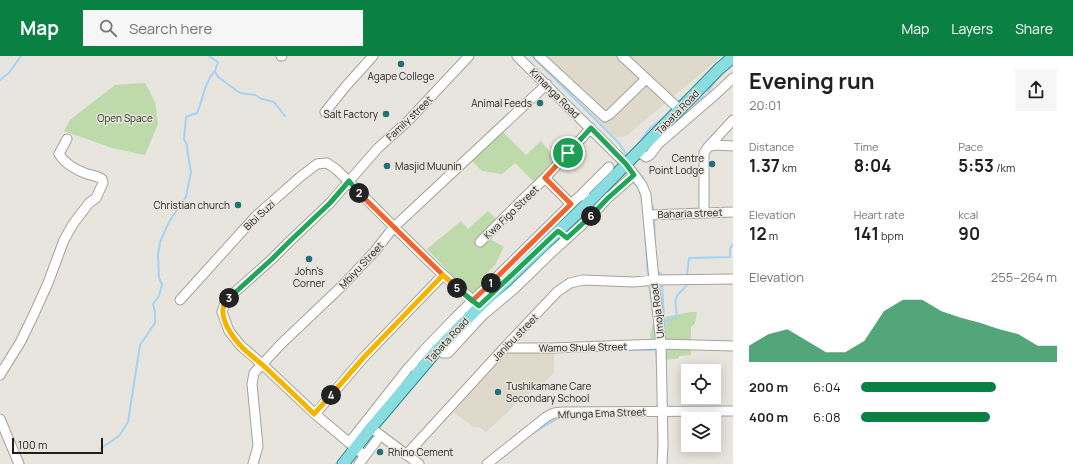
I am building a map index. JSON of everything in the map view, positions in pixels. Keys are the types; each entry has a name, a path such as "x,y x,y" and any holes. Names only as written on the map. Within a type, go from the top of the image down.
{"main road":[{"name":"Tabata Road","path":"343,464 352,446 371,428 415,367 438,349 457,322 478,308 509,271 545,244 558,231 586,197 626,164 638,151 654,142 679,109 719,69 733,58"}],"street":[{"path":"324,112 373,56"},
{"name":"Family street","path":"262,364 241,346 229,331 222,312 226,300 272,259 330,203 378,148 408,121 469,56"},
{"name":"Kimanga Road","path":"517,56 547,84 626,164"},
{"path":"539,56 605,117 610,114 646,78"},
{"path":"622,56 679,109"},
{"path":"654,142 711,99 733,78"},
{"name":"Mbiyu Street","path":"253,464 258,446 252,384 254,373 301,324 343,285 375,251 393,228 547,84"},
{"path":"700,88 711,99"},
{"path":"704,213 704,153 733,120"},
{"name":"Kwa Figo Street","path":"480,242 545,178 591,128"},
{"path":"0,376 21,341 34,314 48,283 64,240 73,224 89,203 96,198 103,183 102,179 79,171 70,166 60,157 59,151 67,139"},
{"path":"708,147 716,145 733,146"},
{"name":"Bibi Suzi","path":"180,300 255,217 300,177 318,164 327,163 349,181 393,228 478,308"},
{"name":"Umoja Road","path":"626,164 642,185 646,195 661,344 662,464"},
{"path":"438,349 443,353 448,353 478,308 514,289 571,204 586,197 609,167"},
{"path":"545,244 567,238 634,175"},
{"path":"545,178 571,204"},
{"name":"Baharia street","path":"648,215 733,212"},
{"path":"558,231 567,238"},
{"path":"314,414 365,356 443,275"},
{"name":"Janibu street","path":"406,455 557,292 570,283 583,280 634,282 654,280 733,279"},
{"path":"352,446 415,367 425,349 457,322"},
{"name":"Wamo Shule Street","path":"504,348 661,344 733,346"},
{"path":"262,364 314,414 352,446 362,460 380,436"},
{"name":"Mfunga Ema Street","path":"487,464 546,417 554,413 733,411"},
{"path":"0,419 3,435 20,464"},
{"path":"371,428 419,464"}],"shaded area":[{"path":"533,56 722,56 626,136 615,137"},
{"name":"Tushikamane Care Secondary School","path":"554,351 554,373 535,391 526,395 486,432 481,428 474,427 454,413 463,394 507,352"}],"green space":[{"name":"Open Space","path":"145,83 155,102 158,124 145,155 112,148 64,131 70,120 115,85"},
{"path":"502,131 526,155 541,141 556,160 534,182 515,163 502,174 482,171 472,161"},
{"path":"488,211 497,220 475,241 478,248 490,239 504,247 495,265 485,275 484,284 472,296 427,249 461,221 468,229"},
{"path":"697,312 695,323 691,327 691,355 679,356 679,358 659,361 650,336 654,319"}],"waterway":[{"path":"0,80 9,73 21,56"},
{"path":"209,56 218,62 215,71 218,77 240,93 255,95 262,99 274,102 285,116"},
{"path":"532,56 618,142 627,155 630,154"},
{"path":"719,62 725,56"},
{"path":"100,449 119,436 128,422 140,345 155,323 153,304 159,296 162,284 159,278 158,254 160,242 169,222 186,197 191,172 187,145 184,139 186,117 197,113 208,81 215,71"},
{"path":"708,92 717,78"},
{"path":"677,103 687,94"},
{"path":"689,107 703,97"},
{"path":"638,145 649,129 666,116 673,108"},
{"path":"634,163 633,165 643,178"},
{"path":"595,187 605,178"},
{"path":"632,180 638,187 642,198"},
{"path":"545,236 583,200"},
{"path":"653,206 654,212"},
{"path":"644,217 648,277"},
{"path":"654,217 655,242"},
{"path":"531,250 541,241"},
{"path":"687,275 689,258 730,257 730,249 733,244"},
{"path":"657,271 664,276"},
{"path":"662,282 665,338"},
{"path":"664,321 676,318 676,298 688,283"},
{"path":"649,284 653,313"},
{"path":"654,317 655,340"},
{"path":"656,347 657,366"},
{"path":"623,350 656,350"},
{"path":"533,433 560,417"},
{"path":"336,464 340,459"}],"place":[{"name":"Agape College","path":"401,64"},
{"name":"Animal Feeds","path":"540,103"},
{"name":"Salt Factory","path":"386,114"},
{"name":"Centre Point Lodge","path":"712,164"},
{"name":"Masjid Muunin","path":"387,166"},
{"name":"Christian church","path":"238,205"},
{"name":"John's Corner","path":"309,259"},
{"name":"Tushikamane Care Secondary School","path":"498,392"},
{"name":"Rhino Cement","path":"380,452"}],"route":[{"path":"568,153 545,178 571,204 472,301 393,228 349,181 330,203 250,280 226,300 222,312 229,331 241,346 314,414 365,356 443,275 472,301 479,306 558,231 567,238 634,175 626,164 591,128 568,153"}]}
